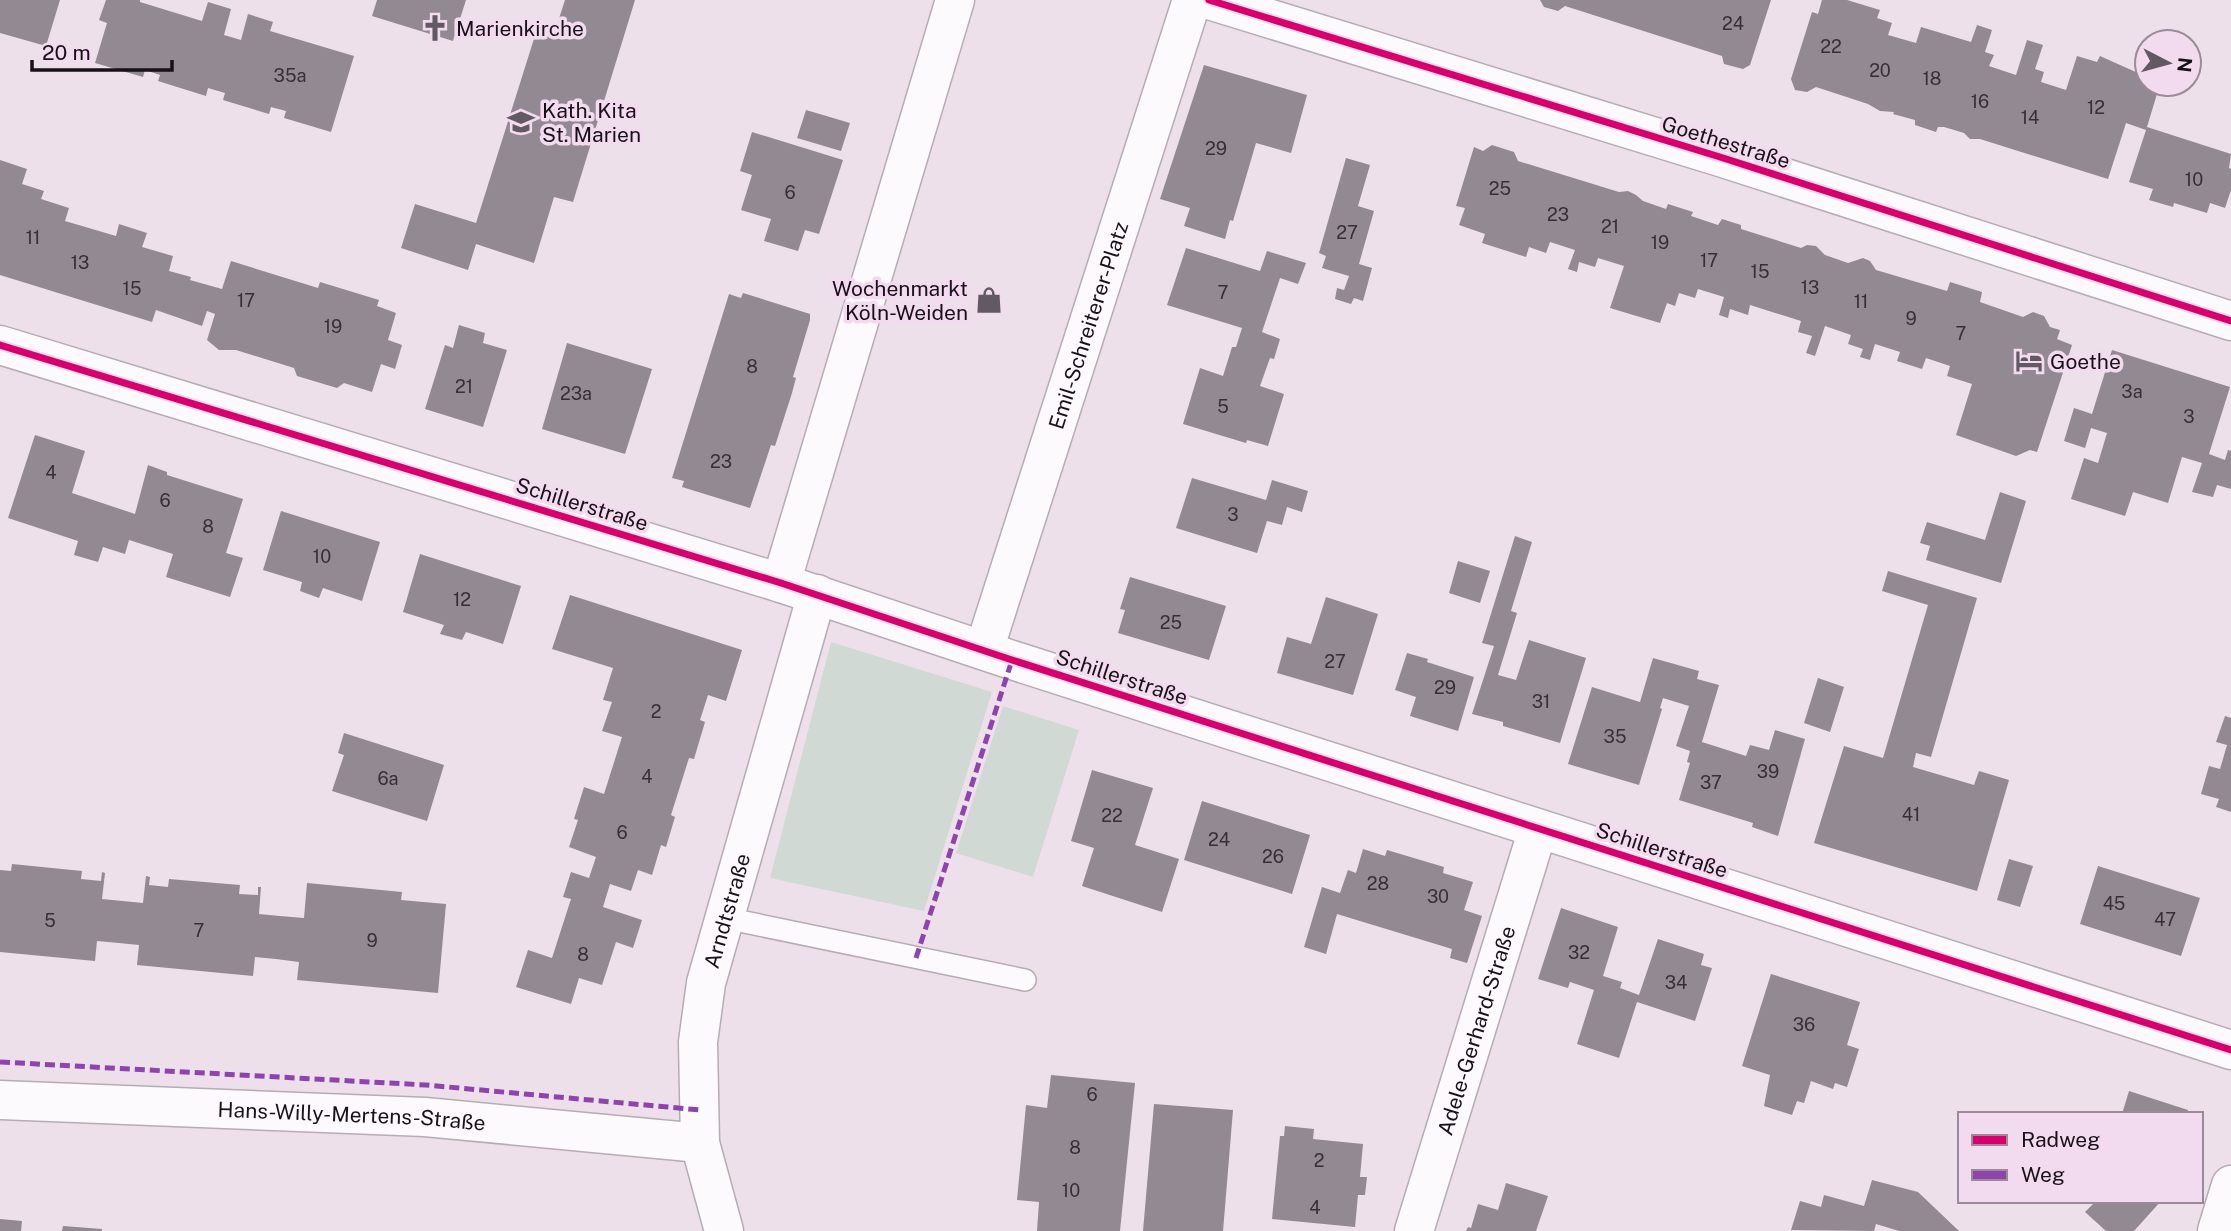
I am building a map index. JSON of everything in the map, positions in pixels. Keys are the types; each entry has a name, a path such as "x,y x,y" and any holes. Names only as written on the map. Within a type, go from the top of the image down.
{"street":[{"path":"781,583 955,0"},
{"name":"Emil-Schreiterer-Platz","path":"984,650 1192,0"},
{"name":"Goethestraße","path":"1209,0 1720,157 2231,321"},
{"name":"Schillerstraße","path":"0,345 817,594 1538,829 2231,1050"},
{"name":"Arndtstraße","path":"723,1231 700,1143 698,1042 706,983 817,594"},
{"name":"Adele-Gerhard-Straße","path":"1414,1231 1538,829"},
{"name":"Hans-Willy-Mertens-Straße","path":"0,1100 425,1117 700,1143"},
{"path":"2217,1231 2231,1185"}],"lane":[{"path":"725,918 1026,981"}],"shaded area":[{"path":"831,642 992,692 924,911 770,878"},
{"path":"1003,706 1079,730 1033,877 956,853"}],"building":[{"path":"0,0 60,0 46,46 0,33"},
{"path":"106,0 140,0 202,21 208,2 231,9 224,35 241,40 248,14 273,22 270,31 354,56 331,132 284,118 286,111 271,107 269,114 223,100 225,93 208,88 206,96 158,81 160,75 145,70 143,77 95,63 107,23 99,20"},
{"name":"Marienkirche","path":"377,0 466,0 453,41 372,16"},
{"path":"565,0 635,0 573,202 554,197 534,263 476,244 468,270 401,248 415,204 476,223 538,26 555,31"},
{"path":"1540,0 1771,0 1750,65 1743,69 1724,64 1722,56 1565,6 1558,11 1544,7"},
{"path":"1822,0 1847,0 1880,10 1877,18 1892,23 1888,35 1916,43 1921,27 1971,42 1977,25 1992,30 1985,52 1994,55 1989,66 2016,75 2027,40 2043,45 2035,69 2044,72 2041,82 2066,90 2077,56 2097,62 2100,56 2133,71 2133,98 2156,98 2147,127 2231,154 2231,190 2225,208 2210,203 2207,213 2174,203 2173,207 2149,200 2153,189 2129,182 2146,130 2126,123 2108,179 1980,139 1970,139 1964,133 1944,127 1938,127 1936,132 1915,125 1915,120 1893,114 1894,112 1880,111 1868,104 1816,87 1807,92 1795,90 1791,79 1812,12 1818,14"},
{"path":"1204,65 1307,95 1291,153 1256,143 1225,239 1184,226 1190,208 1160,199"},
{"path":"806,110 850,123 841,151 797,138"},
{"path":"752,132 843,160 819,234 805,230 798,251 764,241 771,219 741,210 752,175 740,171"},
{"path":"1492,145 1514,152 1518,161 1619,192 1628,191 1643,201 1666,209 1668,204 1693,212 1691,216 1718,225 1722,219 1741,225 1741,229 1801,248 1807,245 1816,246 1825,255 1848,263 1863,258 1870,261 1876,270 1947,291 1950,282 1982,292 1980,302 2023,317 2033,312 2044,316 2050,327 2060,330 2057,339 2072,345 2037,452 2030,450 2016,456 1956,435 1972,384 1947,376 1950,366 1926,358 1922,369 1897,361 1900,352 1875,344 1870,360 1860,357 1863,349 1848,344 1851,335 1825,326 1815,356 1806,353 1812,336 1798,332 1801,321 1750,305 1748,315 1730,309 1728,318 1719,315 1724,297 1698,289 1695,298 1679,293 1675,306 1667,303 1660,323 1610,308 1624,266 1598,258 1595,267 1579,262 1577,272 1568,269 1575,250 1550,242 1546,253 1529,247 1526,257 1482,243 1485,234 1459,225 1465,208 1456,206 1474,147 1483,151"},
{"path":"1346,158 1370,165 1358,206 1374,211 1359,264 1372,268 1363,301 1354,298 1351,304 1335,299 1337,288 1344,290 1349,276 1322,268 1326,256 1319,253"},
{"path":"0,160 27,169 22,184 44,191 41,199 69,208 65,221 116,236 119,224 147,233 142,247 173,256 169,271 191,277 190,280 222,289 231,261 318,288 320,282 379,300 377,306 396,313 388,340 402,345 395,369 381,364 372,392 344,383 337,388 297,376 294,368 236,350 219,350 207,340 215,314 207,311 202,326 156,310 152,322 0,275"},
{"path":"1186,248 1260,271 1267,251 1306,263 1298,284 1280,278 1262,332 1280,339 1274,359 1270,358 1260,386 1284,394 1268,446 1247,440 1246,443 1183,424 1200,368 1223,376 1232,347 1236,347 1242,328 1167,305"},
{"path":"743,293 810,314 793,377 796,378 792,393 775,446 771,445 750,508 682,487 684,481 672,478 729,294 741,298"},
{"path":"459,325 485,333 483,343 507,350 483,427 425,409 445,345 453,348"},
{"path":"567,343 652,369 625,454 542,429"},
{"path":"2112,350 2230,387 2209,454 2225,460 2228,450 2231,451 2231,489 2217,485 2213,497 2192,492 2202,463 2182,457 2168,503 2133,492 2125,516 2071,499 2084,458 2098,463 2107,433 2091,428 2085,448 2064,441 2074,408 2092,414"},
{"path":"35,435 85,451 72,493 135,514 148,465 167,472 167,475 243,499 226,553 243,558 230,597 166,577 173,554 129,540 125,554 103,547 98,562 74,555 78,541 8,518"},
{"path":"1192,478 1266,500 1272,480 1308,491 1302,512 1287,507 1282,525 1267,521 1257,553 1176,528"},
{"path":"2000,492 2026,501 2001,583 1926,560 1930,546 1920,543 1927,522 1985,540"},
{"path":"281,511 380,542 362,601 323,588 319,598 300,591 302,582 263,570"},
{"path":"1515,536 1532,542 1511,611 1517,613 1498,675 1516,680 1529,640 1586,658 1560,743 1503,726 1503,722 1472,714 1494,646 1482,643"},
{"path":"420,554 521,586 503,644 466,632 462,640 440,634 444,625 403,612"},
{"path":"1458,561 1490,571 1480,603 1449,593"},
{"path":"1888,571 1977,598 1931,757 1916,753 1913,767 1974,785 1979,771 2009,780 1977,891 1814,843 1844,746 1883,758 1928,605 1882,591"},
{"path":"1130,577 1226,606 1209,660 1118,633 1125,610 1120,609"},
{"path":"570,595 742,650 726,701 708,695 700,720 705,722 694,759 689,758 671,815 675,817 666,847 661,845 652,875 638,870 631,891 610,884 603,907 642,920 633,948 616,942 602,985 579,978 571,1004 516,987 528,950 552,958 571,899 563,897 571,872 589,878 596,857 569,847 578,820 574,819 584,787 604,794 622,737 602,731 612,702 603,700 613,668 552,649"},
{"path":"1326,597 1378,614 1353,695 1277,673 1287,637 1311,644"},
{"path":"1407,653 1474,677 1458,731 1410,716 1416,697 1395,690"},
{"path":"1653,658 1699,671 1697,679 1719,685 1702,742 1746,756 1750,745 1769,750 1775,730 1805,739 1778,836 1752,827 1753,823 1679,800 1690,763 1687,762 1690,751 1676,746 1689,706 1663,698 1639,785 1568,764 1592,687 1640,702"},
{"path":"1818,678 1844,687 1830,732 1804,723"},
{"path":"2225,716 2231,718 2231,812 2216,807 2219,799 2201,794 2209,766 2220,769 2227,745 2216,742"},
{"path":"344,733 444,765 427,821 332,791 344,755 338,753"},
{"path":"1092,770 1153,788 1135,845 1179,859 1162,912 1082,886 1094,848 1071,841"},
{"path":"1202,801 1310,835 1292,894 1184,860"},
{"path":"1363,849 1385,856 1387,850 1444,867 1443,873 1473,882 1464,910 1482,916 1467,963 1450,958 1452,949 1337,914 1326,954 1304,947 1322,887 1340,893 1348,870 1356,873"},
{"path":"2009,859 2033,866 2020,907 1997,900"},
{"path":"12,864 82,871 81,879 101,881 102,872 105,873 102,899 143,903 146,876 150,877 149,885 168,887 169,879 240,885 239,894 258,895 258,887 261,887 259,914 280,916 304,918 307,883 402,892 401,900 446,904 438,993 297,980 299,962 255,957 253,976 137,965 139,945 119,943 97,941 95,961 0,952 0,870 11,871"},
{"path":"2098,866 2200,898 2181,956 2080,924"},
{"path":"1561,908 1618,927 1603,976 1622,982 1620,988 1639,995 1658,939 1704,954 1701,965 1712,968 1695,1021 1637,1002 1619,1058 1577,1044 1594,990 1570,982 1568,988 1538,979"},
{"path":"1771,974 1860,1002 1847,1045 1859,1049 1847,1087 1835,1083 1833,1089 1811,1081 1804,1103 1797,1101 1792,1115 1764,1106 1770,1075 1742,1066"},
{"path":"1051,1075 1135,1083 1120,1231 1037,1231 1039,1202 1017,1200 1026,1105 1047,1108"},
{"path":"2129,1091 2188,1110 2188,1112 2123,1112"},
{"path":"1154,1104 1233,1110 1223,1231 1143,1231"},
{"path":"1285,1126 1314,1129 1313,1139 1363,1144 1360,1177 1367,1177 1365,1195 1358,1195 1355,1227 1272,1219 1280,1136 1284,1136"},
{"path":"1872,1180 1918,1192 1959,1231 1899,1231 1876,1224 1874,1231 1791,1230 1800,1201 1821,1207 1824,1195 1864,1206"},
{"path":"1506,1183 1548,1196 1536,1231 1466,1231 1468,1227 1471,1228 1478,1204 1498,1210"},
{"path":"2094,1203 2159,1203 2134,1231 2106,1231 2085,1212"},
{"path":"0,1219 22,1221 21,1231 0,1231"},
{"path":"63,1226 102,1229 102,1231 62,1231"}],"marked path":[{"path":"916,958 1012,660"},
{"path":"0,1062 426,1085 700,1110"}],"cycle path":[{"path":"1209,0 1720,157 2231,321"},
{"path":"0,345 781,583 1012,660 2231,1050"}],"place":[{"name":"Marienkirche","path":"435,28"},
{"name":"Kath. Kita St. Marien","path":"521,122"},
{"name":"Wochenmarkt Köln-Weiden","path":"989,300"},
{"name":"Goethe","path":"2029,361"}]}
